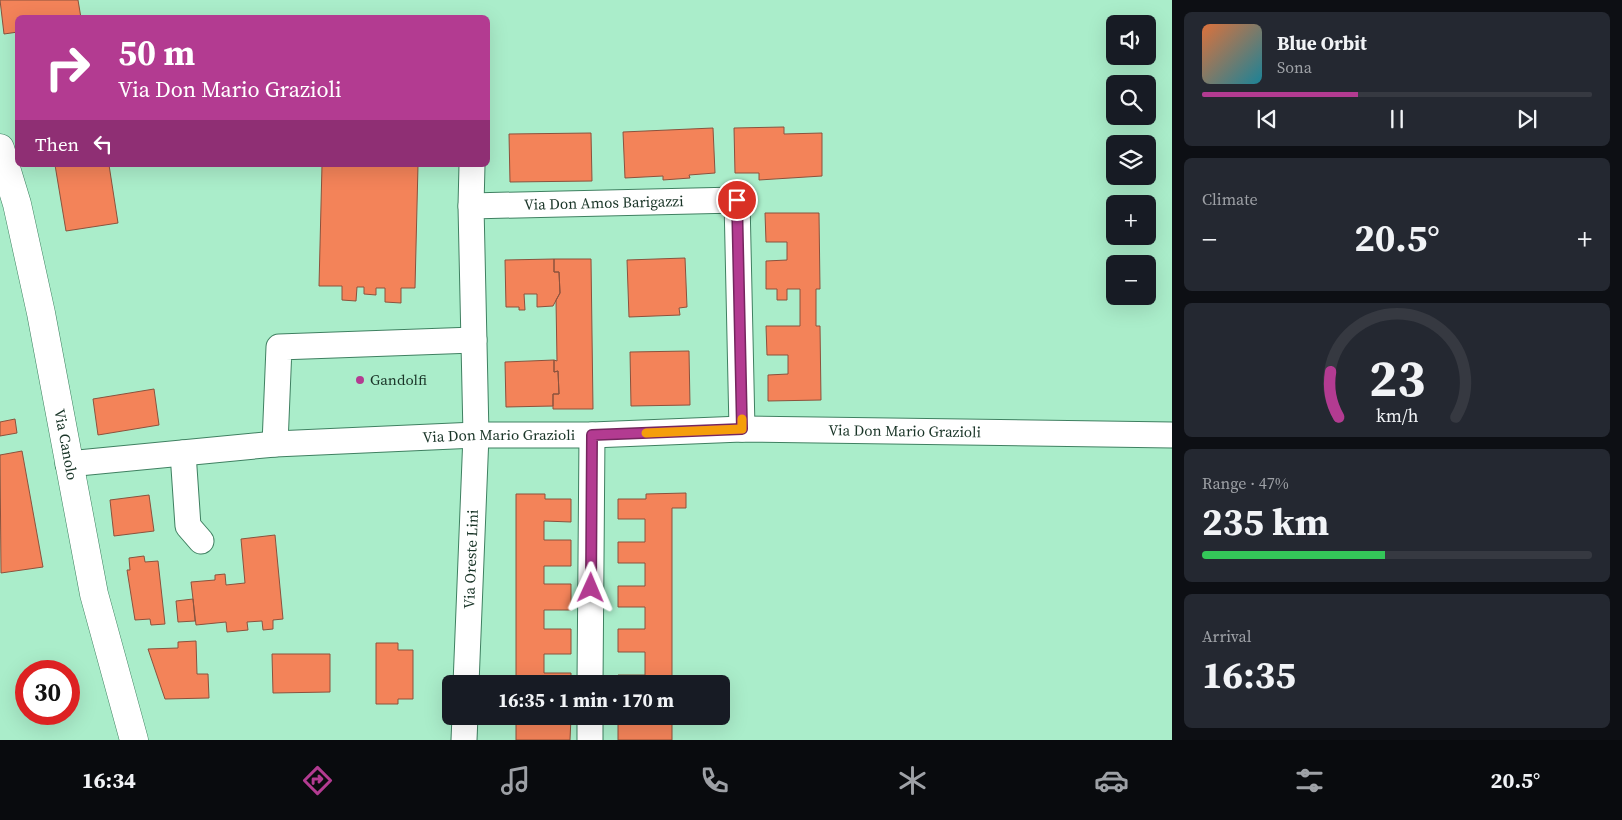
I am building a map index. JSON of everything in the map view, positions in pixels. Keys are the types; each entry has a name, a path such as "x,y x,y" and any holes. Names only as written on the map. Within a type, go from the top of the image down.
{"street":[{"name":"Via Canolo","path":"0,148 16,204 36,293 94,594 134,740"},
{"path":"472,167 471,206 476,435"},
{"name":"Via Don Amos Barigazzi","path":"471,206 737,200 742,429"},
{"path":"275,444 279,347 474,340"},
{"name":"Via Don Mario Grazioli","path":"68,464 275,444 476,435 592,435 742,429 1172,435"},
{"name":"Via Oreste Lini","path":"466,675 476,435"},
{"path":"590,675 592,435"},
{"path":"183,453 188,526 201,541"},
{"path":"464,740 465,725"},
{"path":"590,725 590,740"}],"building":[{"path":"0,0 78,0 80,15 15,15 15,32 4,34"},
{"path":"784,127 784,134 822,133 822,176 759,180 759,173 735,173 734,128"},
{"path":"713,128 715,173 689,175 690,178 663,180 663,176 625,178 623,132"},
{"path":"591,133 592,181 510,182 509,134"},
{"path":"55,167 109,167 118,223 66,231"},
{"path":"322,167 418,167 415,288 401,288 401,303 385,302 385,288 376,288 376,295 364,294 364,287 357,287 356,301 342,300 342,286 319,286"},
{"path":"765,213 819,213 820,289 816,289 816,326 820,326 821,400 768,401 768,375 788,374 788,355 767,355 766,326 800,326 800,289 787,289 787,300 777,300 777,289 766,289 766,261 787,260 787,242 766,242"},
{"path":"685,258 687,307 679,308 680,315 629,317 627,260"},
{"path":"554,259 554,272 559,272 560,293 553,306 537,307 537,294 524,294 525,310 519,310 519,307 506,307 505,260"},
{"path":"554,259 591,259 593,409 553,409 553,394 559,394 558,371 554,372 554,360 557,361 556,300 560,293 559,272 554,272"},
{"path":"689,351 690,405 631,406 630,352"},
{"path":"554,360 554,372 558,371 559,394 553,394 553,406 506,407 505,362"},
{"path":"154,389 159,425 98,435 93,399"},
{"path":"15,419 17,433 0,436 0,422"},
{"path":"22,451 43,567 1,573 0,455"},
{"path":"686,493 686,508 672,508 672,675 645,675 645,652 618,652 618,629 645,629 645,607 618,607 618,586 645,586 645,563 618,563 618,542 645,542 645,519 618,519 618,499 646,499 646,494"},
{"path":"516,494 545,494 545,499 571,499 571,522 544,521 544,540 571,540 571,566 544,566 544,584 571,584 571,610 544,610 544,629 571,629 571,654 544,654 544,673 571,673 571,675 516,675"},
{"path":"149,495 154,531 114,536 110,500"},
{"path":"275,535 283,619 273,620 273,629 263,630 262,621 247,622 248,630 227,632 226,622 196,625 191,582 215,580 215,575 225,574 226,585 245,583 241,539"},
{"path":"144,556 145,562 158,561 165,624 151,625 150,619 135,620 127,570 130,570 129,558"},
{"path":"193,599 195,621 178,622 176,601"},
{"path":"196,641 197,674 208,674 209,698 165,699 148,649 178,648 178,642"},
{"path":"376,643 398,643 398,650 413,650 413,699 398,699 398,704 376,704"},
{"path":"272,654 330,654 330,692 273,693"},
{"path":"516,725 571,725 570,740 516,740"},
{"path":"618,725 672,725 672,740 618,740"}],"slow traffic":[{"path":"646,433 742,429 742,419"}],"place":[{"name":"Gandolfi","path":"360,380"}],"route":[{"path":"591,588 592,435 742,429 737,200"}]}
